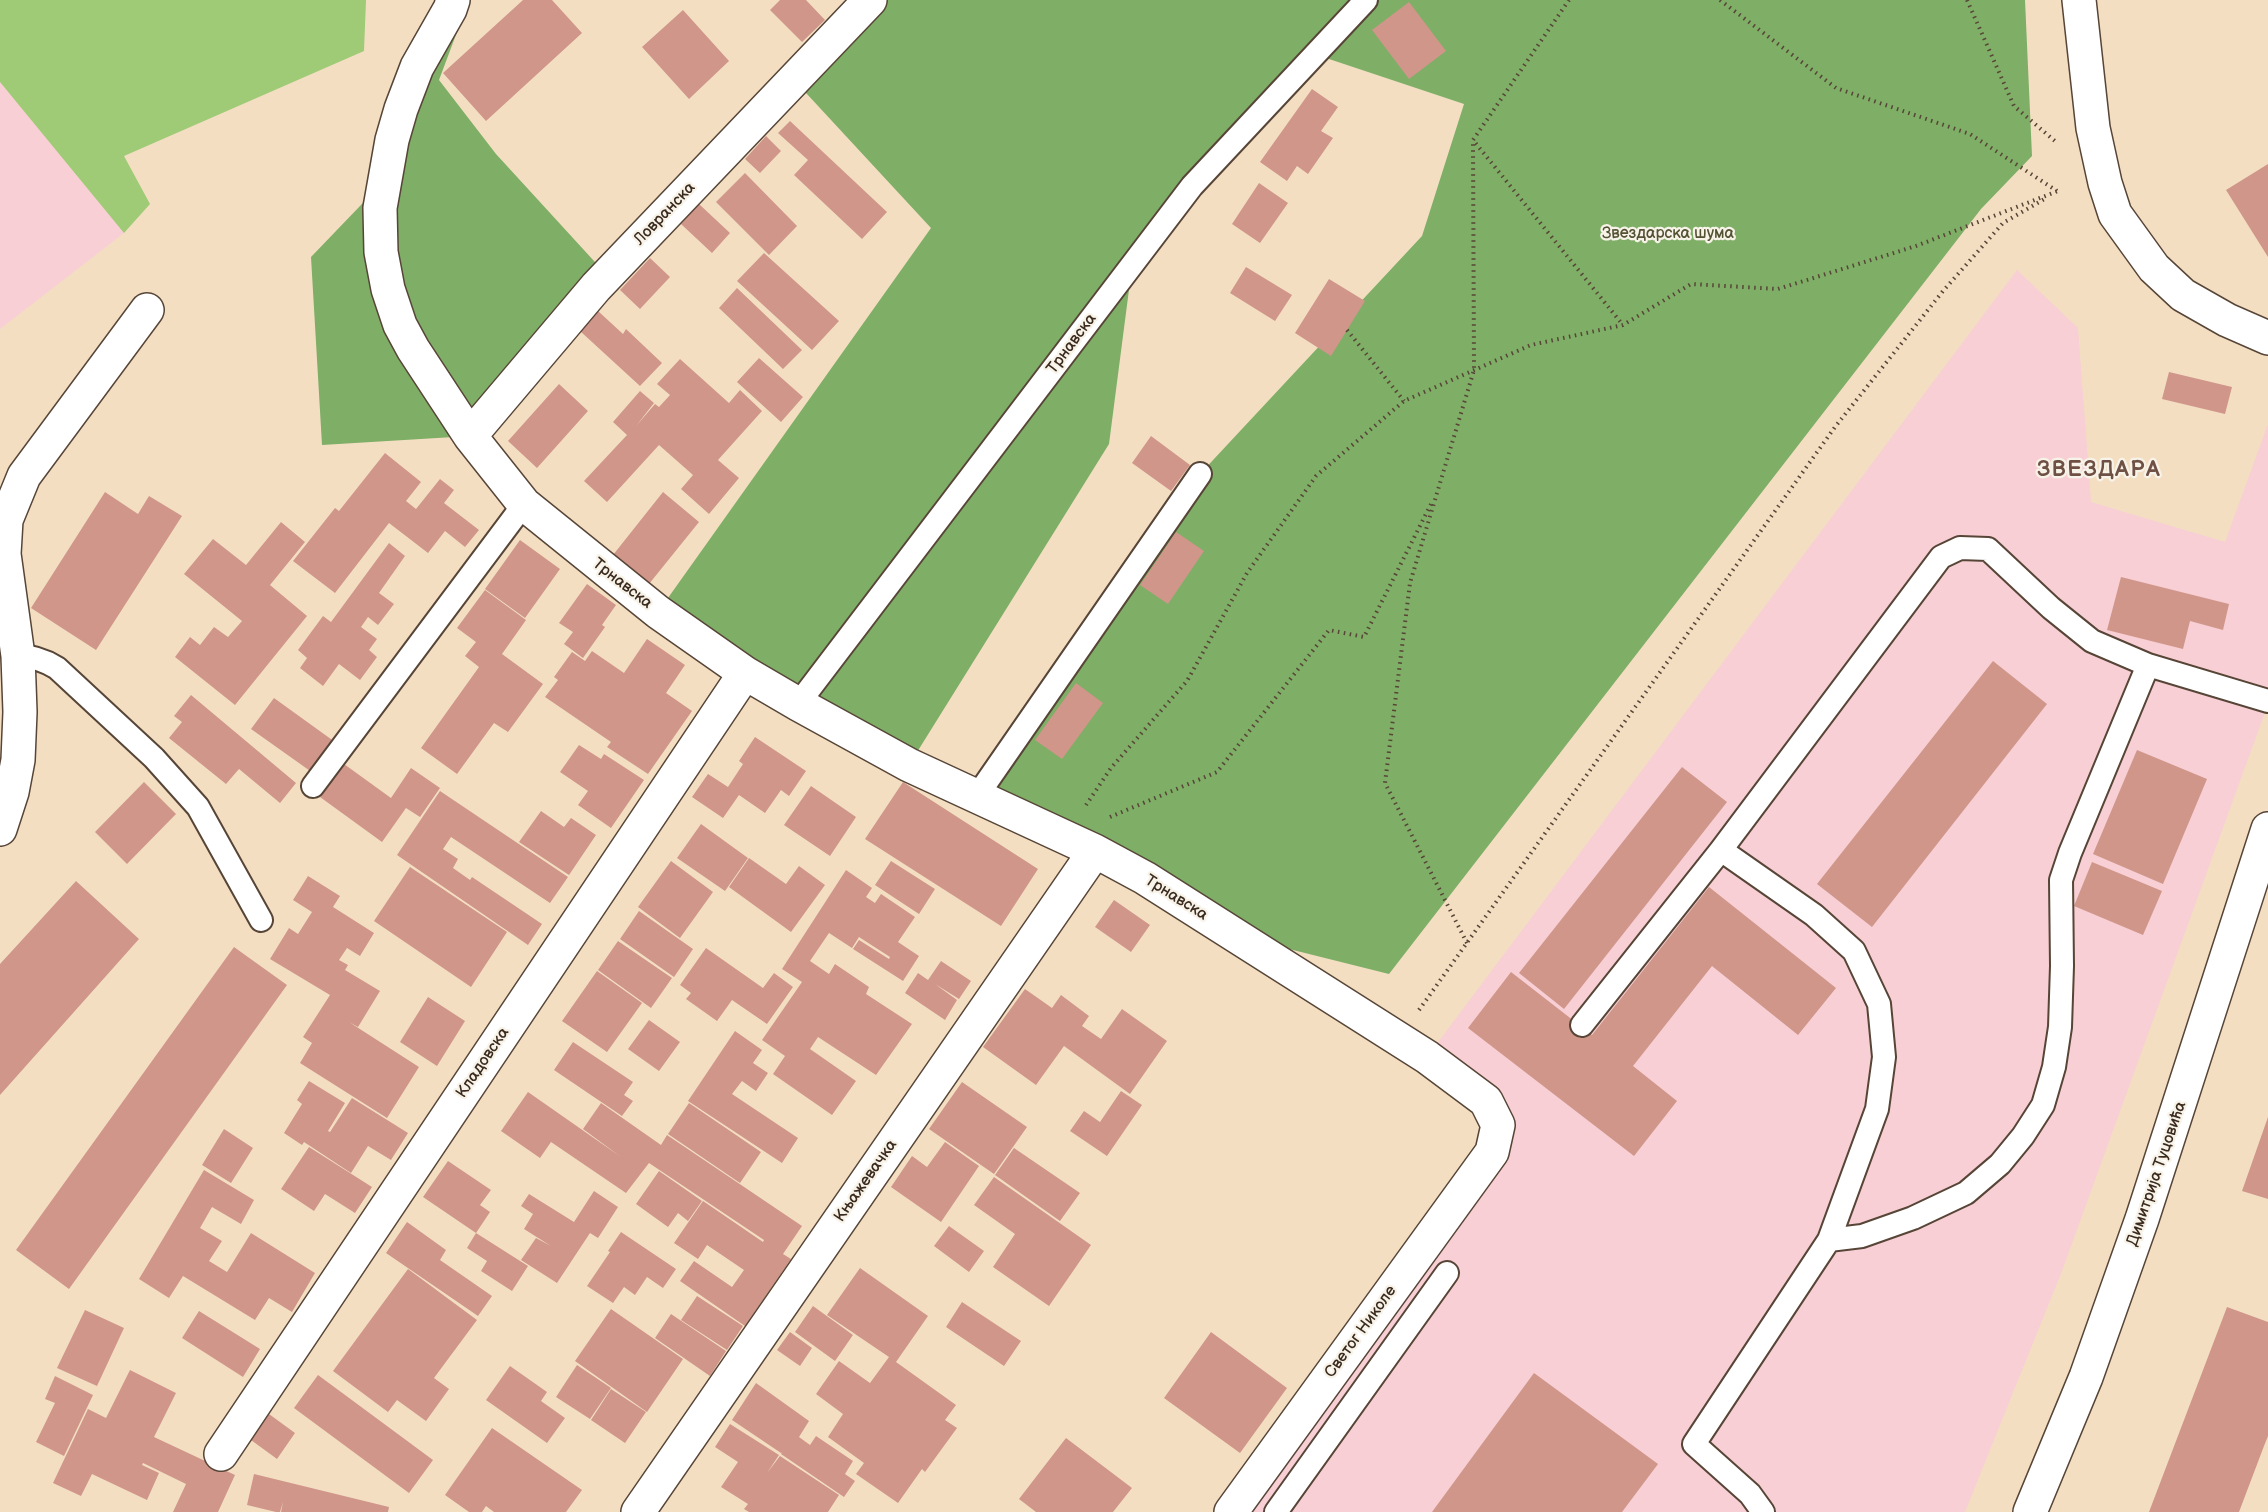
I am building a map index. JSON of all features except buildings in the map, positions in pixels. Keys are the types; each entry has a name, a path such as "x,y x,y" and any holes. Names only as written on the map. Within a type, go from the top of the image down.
{"street":[{"name":"Трнавска","path":"453,0 417,67 401,109 384,181 379,221 381,252 388,289 400,325 428,374 470,436 524,504 658,612 745,673 909,765 1095,851 1145,878 1427,1057 1486,1101 1498,1125 1492,1152"},
{"name":"Ловранска","path":"470,436 596,287 870,0"},
{"path":"2079,0 2093,128 2105,183 2115,214 2154,268 2183,295 2227,320 2268,338"},
{"path":"0,829 12,792 9,759 20,712 18,656 4,554 6,520 24,476 147,310"},
{"name":"Кладовска","path":"221,1454 745,673"},
{"name":"Димитрија Туцовића","path":"2030,1512 2086,1377 2138,1230 2268,829"},
{"name":"Књажевачка","path":"638,1512 1095,851"},
{"name":"Светог Николе","path":"1231,1512 1492,1152"}],"lane":[{"name":"Трнавска","path":"798,704 1192,186 1366,0"},
{"path":"977,796 1200,474"},
{"path":"313,786 524,504"},
{"path":"1582,1025 1721,850 1941,557 1960,548 1988,549 2051,608 2092,641 2148,665 2268,701"},
{"path":"18,656 37,658 57,668 154,758 198,807 261,920"},
{"path":"1828,1240 1872,1232 1913,1218 1966,1193 2006,1157 2024,1136 2043,1105 2054,1067 2060,1027 2061,880 2148,665"},
{"path":"1721,850 1814,915 1854,951 1879,1004 1884,1057 1877,1109 1828,1240 1694,1444 1750,1494 1763,1512"},
{"path":"1276,1512 1447,1273"}],"path":[{"path":"1467,943 1385,783 1410,583 1474,370 1473,140 1569,0"},
{"path":"1720,0 1836,88 1970,134 2058,191"},
{"path":"1967,0 2014,106 2059,144"},
{"path":"1473,140 1623,325"},
{"path":"1065,837 1111,768 1187,681 1247,573 1316,476 1404,401 1531,345 1623,325 1691,284 1778,289 1916,246 2058,191 2105,183"},
{"path":"1400,1041 1467,943 1835,427 1943,291 2003,223 2058,191"},
{"path":"1347,330 1404,401"},
{"path":"1065,837 1217,772 1329,630 1364,637 1438,491"}],"shaded area":[{"path":"0,82 124,233 0,329"},
{"path":"2017,270 2078,328 2091,502 2225,542 2268,424 2268,704 2062,1271 1965,1512 1231,1512 1498,1125 1427,1057"}],"green space":[{"path":"0,0 366,0 364,51 124,156 150,204 124,233 0,82"},
{"name":"Звездарска шума","path":"452,0 469,0 439,80 496,154 605,273 870,0 2025,0 2032,156 1981,209 1389,974 1249,939 977,796 1200,474 1422,236 1464,104 1311,53 1134,251 1109,444 909,765 658,612 931,228 794,80 470,436 322,445 311,257 384,181"}],"district":[{"name":"ЗВЕЗДАРА","path":"2099,470"}]}
